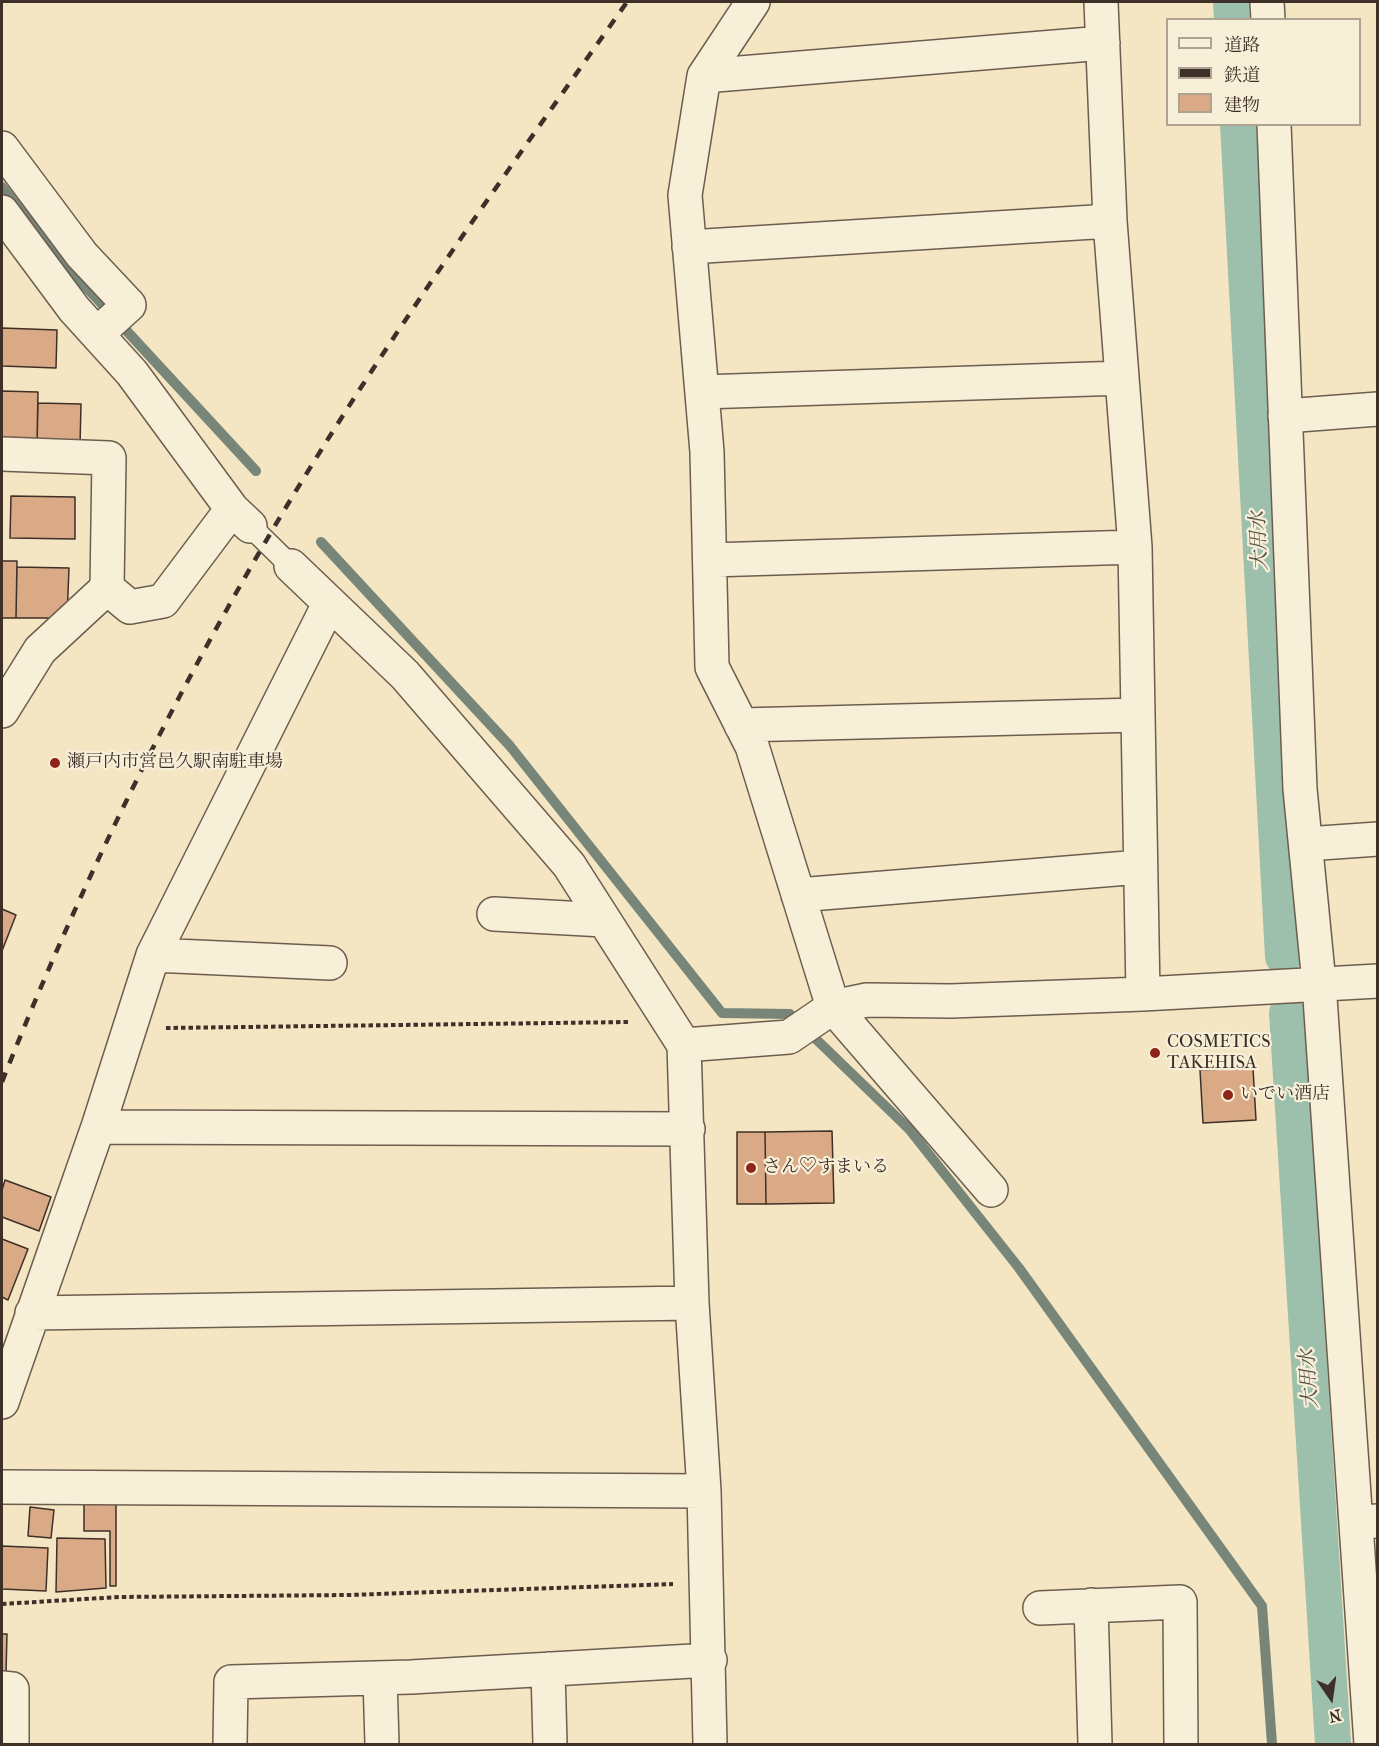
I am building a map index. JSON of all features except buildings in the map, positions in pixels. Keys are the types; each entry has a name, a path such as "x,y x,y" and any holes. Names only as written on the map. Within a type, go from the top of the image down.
{"street":[{"path":"753,2 704,76 685,195 707,452 712,667 752,746 833,1007 991,1190"},
{"path":"1101,2 1110,221 1135,547 1143,994"},
{"path":"1267,2 1268,18"},
{"path":"704,76 1103,43"},
{"path":"1274,126 1300,789 1368,1522 1371,1744"},
{"path":"2,148 82,255 129,305 107,324"},
{"path":"2,212 36,261 107,324 132,373 241,518 163,601 130,607 107,588"},
{"path":"689,247 1110,221"},
{"path":"702,392 1122,378"},
{"path":"1285,416 1377,409"},
{"path":"2,454 109,458 107,588 40,650 2,711"},
{"path":"710,560 1135,547"},
{"path":"291,566 405,675 569,865 677,1033 688,1129 692,1303 704,1491 710,1660 710,1744"},
{"path":"2,1402 98,1127 153,955 329,604"},
{"path":"741,726 1138,715"},
{"path":"1306,844 1377,839"},
{"path":"798,896 1140,867"},
{"path":"494,914 604,920"},
{"path":"153,955 330,963"},
{"path":"677,1033 789,1037 833,1007 867,1000 951,1001 1143,994 1377,981"},
{"path":"98,1127 688,1129"},
{"path":"32,1313 692,1303"},
{"path":"2,1487 704,1491"},
{"path":"1040,1608 1180,1602 1181,1744"},
{"path":"1091,1605 1095,1744"},
{"path":"230,1744 231,1682 380,1678 710,1660"},
{"path":"548,1669 550,1744"},
{"path":"380,1678 382,1744"},
{"path":"2,1688 12,1689 12,1744"}],"lane":[{"path":"241,518 291,566"}],"path":[{"path":"130,1028 677,1033"},
{"path":"2,1604 119,1597 348,1594 707,1583"}],"waterway":[{"name":"大用水","path":"1231,2 1232,18"},
{"name":"大用水","path":"1238,126 1283,957"},
{"path":"2,187 52,250 256,471"},
{"path":"321,542 510,746 722,1013 790,1014 909,1129 1019,1268 1262,1606 1272,1744"},
{"name":"大用水","path":"1287,1013 1333,1744"}],"railway":[{"path":"2,1082 52,961 106,843 164,726 271,532 418,301 627,2"}],"place":[{"name":"瀬戸内市営邑久駅南駐車場","path":"55,763"},
{"name":"COSMETICS TAKEHISA","path":"1155,1053"},
{"name":"いでい酒店","path":"1228,1095"},
{"name":"さん♡すまいる","path":"751,1168"}]}
